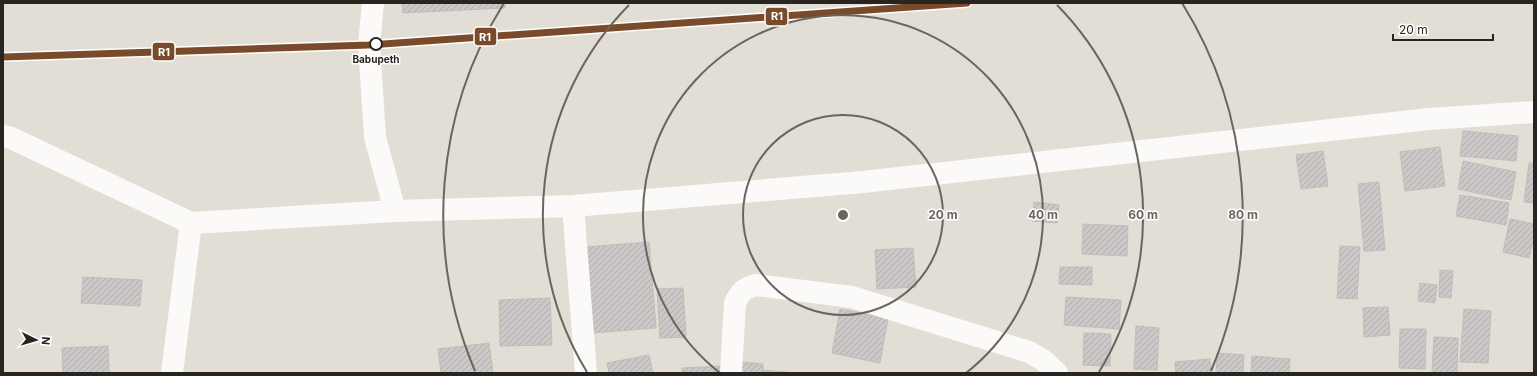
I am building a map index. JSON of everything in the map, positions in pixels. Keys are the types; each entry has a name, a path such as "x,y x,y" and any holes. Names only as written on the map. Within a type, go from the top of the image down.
{"street":[{"path":"373,3 369,45 375,137 395,211"},
{"path":"3,136 9,137 190,223 395,211 573,206 862,182 1421,120 1534,112"},
{"path":"573,206 586,373"},
{"path":"172,373 190,223"},
{"path":"731,373 735,303 740,292 747,287 756,285 852,297 1029,352 1043,360 1057,373"}],"building":[{"path":"402,3 505,3 505,8 403,13"},
{"path":"1463,131 1518,136 1516,161 1460,156"},
{"path":"1440,147 1445,186 1405,191 1400,152"},
{"path":"1323,151 1328,186 1301,189 1296,155"},
{"path":"1463,161 1516,172 1511,200 1458,189"},
{"path":"1529,163 1534,163 1534,203 1524,202"},
{"path":"1379,182 1385,250 1364,251 1358,184"},
{"path":"1460,195 1509,203 1506,225 1456,216"},
{"path":"1034,202 1059,205 1057,223 1032,221"},
{"path":"1510,219 1534,224 1534,237 1529,258 1503,252"},
{"path":"1083,224 1128,226 1127,256 1082,254"},
{"path":"649,242 656,328 592,333 586,247"},
{"path":"1340,246 1360,247 1357,299 1337,298"},
{"path":"913,248 916,287 877,289 875,250"},
{"path":"1060,267 1092,267 1092,285 1059,284"},
{"path":"1440,270 1453,271 1451,298 1439,297"},
{"path":"83,277 142,280 140,306 81,303"},
{"path":"1420,283 1437,285 1435,303 1418,301"},
{"path":"683,288 686,337 660,338 657,289"},
{"path":"1066,297 1121,300 1119,329 1064,325"},
{"path":"550,298 552,345 500,346 499,300"},
{"path":"1388,307 1390,335 1364,337 1363,308"},
{"path":"840,309 888,318 880,363 832,353"},
{"path":"1464,309 1491,311 1488,363 1460,362"},
{"path":"1136,326 1159,328 1157,370 1134,369"},
{"path":"1400,329 1426,329 1425,369 1399,368"},
{"path":"1084,333 1111,334 1110,366 1083,365"},
{"path":"1434,337 1458,338 1457,373 1432,373"},
{"path":"489,343 493,373 441,373 438,349"},
{"path":"108,346 109,373 63,373 62,348"},
{"path":"1217,353 1244,355 1243,373 1216,373"},
{"path":"649,355 653,373 609,373 607,363"},
{"path":"1252,356 1290,359 1289,373 1251,373"},
{"path":"1210,359 1211,373 1176,373 1175,362"},
{"path":"741,362 763,364 763,370 796,373 740,373"},
{"path":"722,366 722,373 682,373 682,368"}],"transit line":[{"name":"R1","path":"3,57 369,45 967,3"}],"place":[{"name":"Babupeth","path":"376,44"}]}
